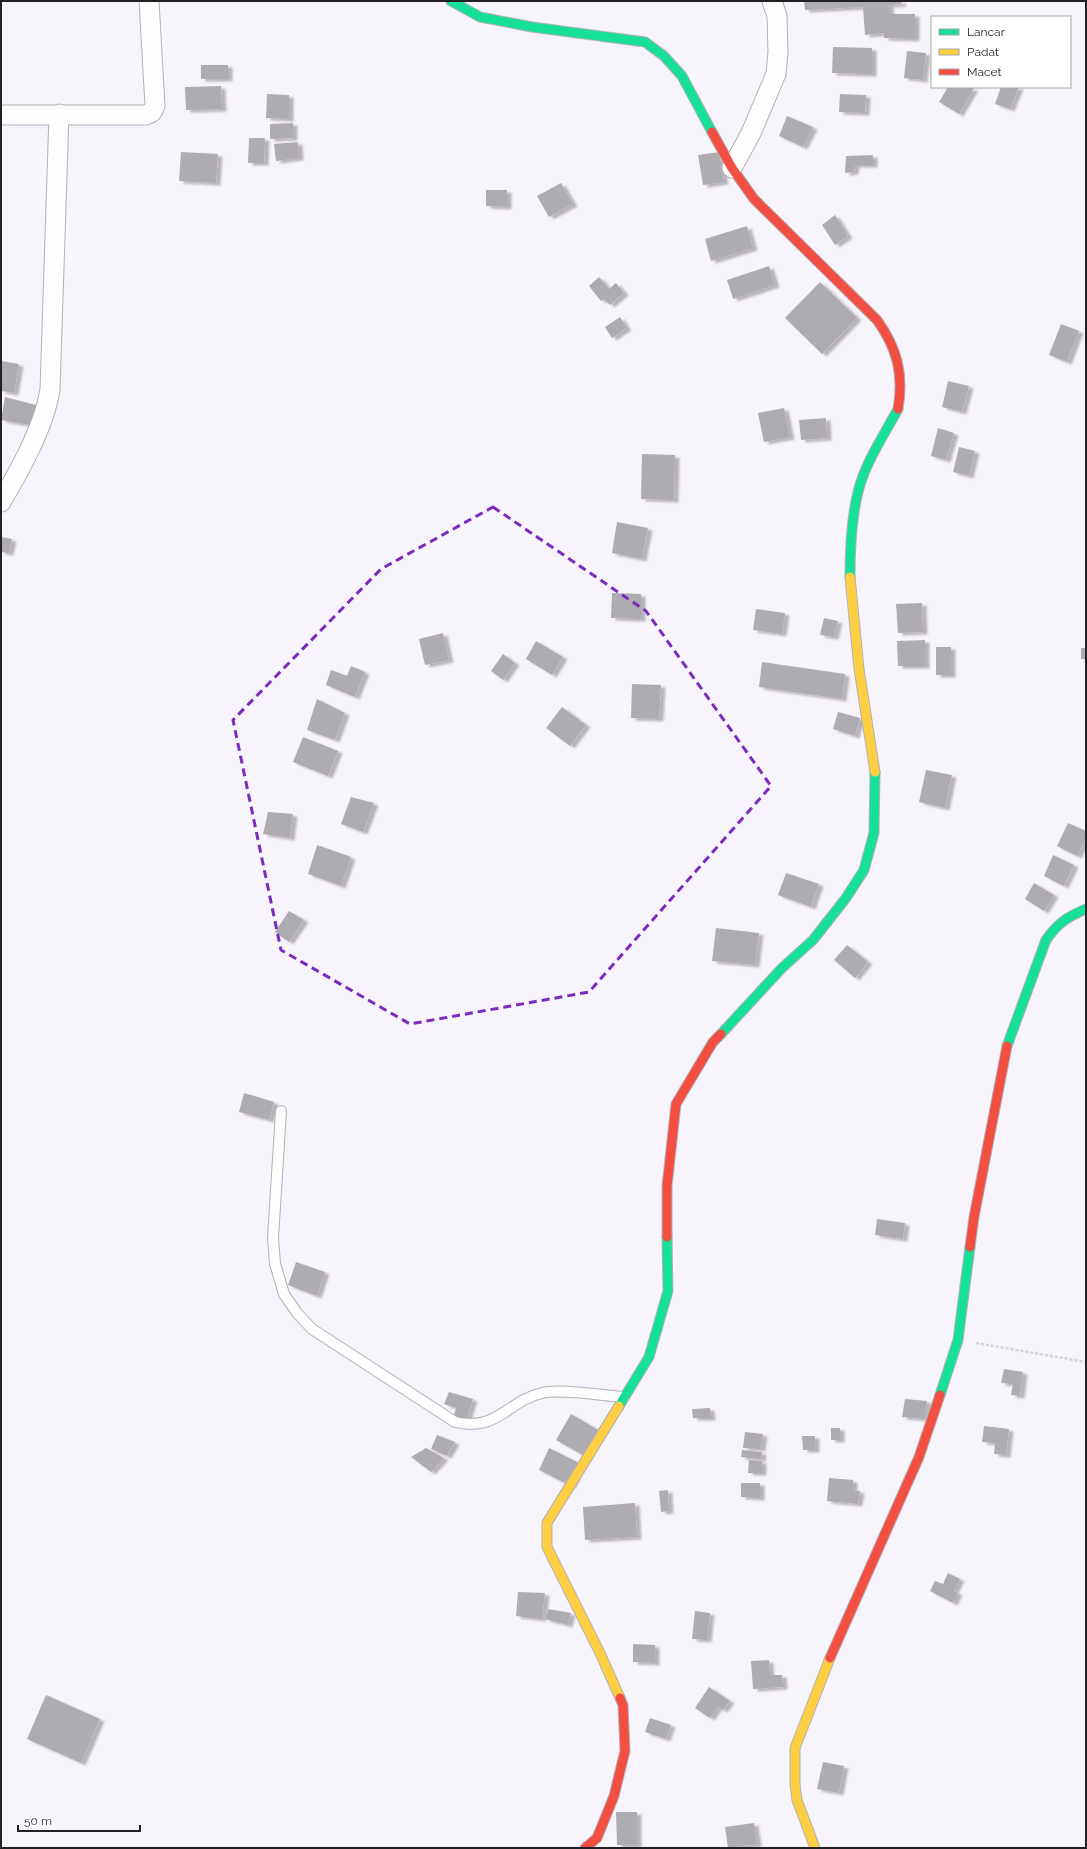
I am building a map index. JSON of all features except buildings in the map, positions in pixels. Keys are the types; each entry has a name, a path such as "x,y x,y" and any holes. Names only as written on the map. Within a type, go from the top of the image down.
{"street":[{"path":"1,115 146,115 152,112 155,106 149,1"},
{"path":"451,1 480,16 532,27 645,42 664,56 682,76 732,168 754,199 877,320 887,334 895,351 899,367 900,397 898,408 868,465 858,491 850,533 850,584 859,669 876,777 874,833 864,870 846,898 813,940 782,968 713,1042 676,1104 667,1186 668,1291 648,1357 547,1523 547,1547 600,1653 623,1705 625,1751 614,1796 598,1838 585,1848"},
{"path":"732,168 751,132 776,74 778,52 776,16 772,1"},
{"path":"1,502 22,466 48,403 50,390 59,114"},
{"path":"815,1848 798,1800 795,1784 796,1748 804,1722 846,1619 919,1457 958,1340 974,1217 1008,1039 1046,940 1057,925 1070,916 1086,910"}],"lane":[{"path":"281,1111 273,1238 275,1264 284,1294 297,1313 312,1329 455,1422 469,1425 482,1424 494,1419 542,1392 555,1391 624,1397"}],"path":[{"path":"958,1340 1086,1362"}],"highlighted area":[{"path":"493,507 646,611 771,786 589,992 410,1024 281,950 233,720 381,569"}],"traffic: fast":[{"path":"451,1 480,17 532,27 645,42 664,56 682,76 712,132"},
{"path":"850,577 851,534 861,481 870,460 898,409"},
{"path":"721,1034 782,968 813,940 846,898 864,870 874,833 875,772"},
{"path":"1007,1046 1046,940 1063,921 1086,909"},
{"path":"619,1406 649,1357 668,1291 667,1237"},
{"path":"940,1395 958,1340 970,1247"}],"traffic: slow":[{"path":"850,577 859,669 875,772"},
{"path":"619,1406 547,1523 547,1547 600,1653 620,1698"},
{"path":"815,1848 797,1800 795,1784 795,1748 830,1658"}],"traffic: jam":[{"path":"712,132 732,168 754,199 877,320 884,330 894,351 899,373 900,396 898,409"},
{"path":"667,1237 667,1186 676,1104 713,1042 721,1034"},
{"path":"970,1247 974,1217 1007,1046"},
{"path":"830,1658 919,1457 940,1395"},
{"path":"585,1848 597,1838 614,1796 625,1751 623,1705 620,1698"}]}
